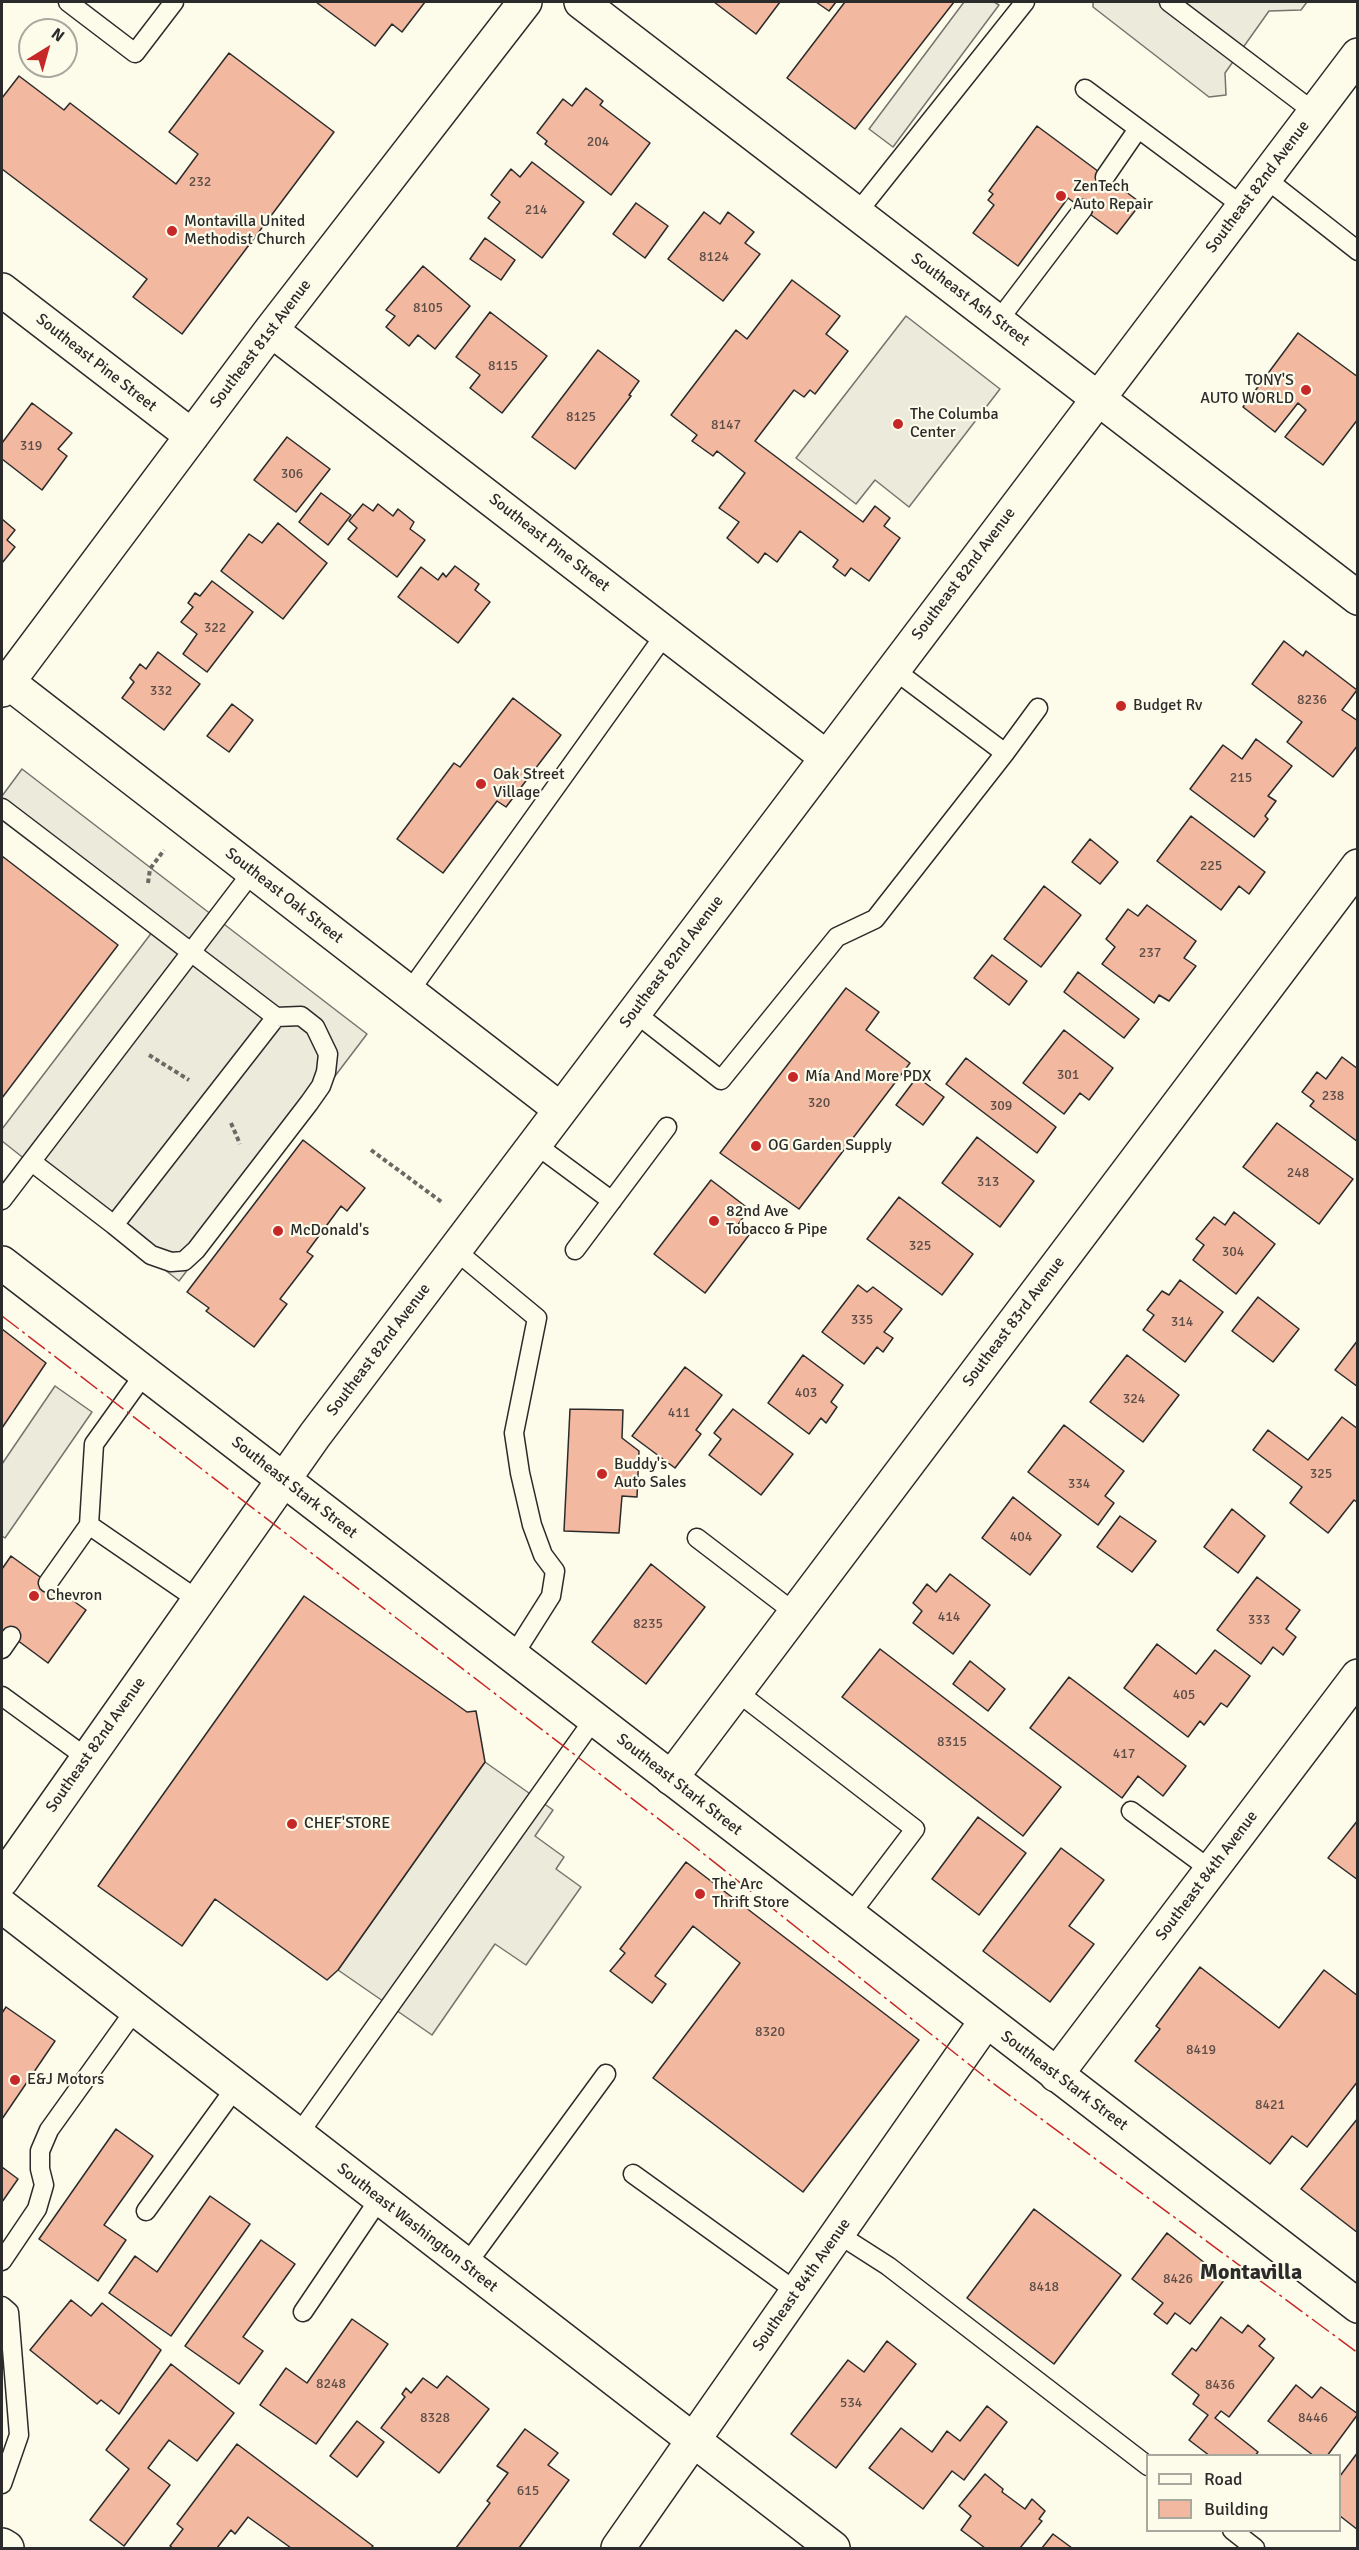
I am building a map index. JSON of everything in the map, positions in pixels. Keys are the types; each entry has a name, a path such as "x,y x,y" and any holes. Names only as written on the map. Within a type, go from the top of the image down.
{"street":[{"name":"Southeast 81st Avenue","path":"4,686 271,330 525,2"},
{"name":"Southeast Ash Street","path":"581,2 1358,598"},
{"name":"Southeast 82nd Avenue","path":"2,1880 283,1480 560,1109 1358,55"},
{"name":"Southeast Pine Street","path":"2,290 192,436"},
{"name":"Southeast Pine Street","path":"271,330 826,757"},
{"name":"Southeast Oak Street","path":"4,686 253,871 560,1109"},
{"name":"Southeast 83rd Avenue","path":"671,1778 1358,866"},
{"name":"Southeast Stark Street","path":"2,1263 1358,2306"},
{"name":"Southeast 84th Avenue","path":"1056,2075 1358,1676"},
{"name":"Southeast Washington Street","path":"2,1906 833,2548"},
{"name":"Southeast 84th Avenue","path":"618,2548 986,2021"},
{"path":"2,2545 7,2548"}],"lane":[{"path":"77,4 135,52 174,2"},
{"path":"857,213 1025,2"},
{"path":"1169,2 1314,112"},
{"path":"1085,89 1244,207"},
{"path":"1105,177 1138,129"},
{"path":"1265,178 1358,251"},
{"path":"998,321 1083,208"},
{"path":"409,992 666,633"},
{"path":"893,669 1005,753"},
{"path":"634,1012 721,1080 837,937 875,919 1038,708"},
{"path":"2,808 276,1017 301,1016 315,1027 328,1054 326,1072 321,1086 203,1240 184,1261 171,1263 151,1255 32,1162"},
{"path":"2,1200 253,871"},
{"path":"114,1225 276,1017"},
{"path":"575,1250 667,1127"},
{"path":"535,1143 612,1201"},
{"path":"464,1238 537,1318 514,1433 532,1525 543,1555 555,1571 551,1596 513,1656"},
{"path":"48,1583 89,1525 94,1444 145,1373"},
{"path":"89,1525 198,1600"},
{"path":"698,1538 795,1613"},
{"path":"736,1691 915,1829 849,1916"},
{"path":"2,1696 87,1758"},
{"path":"298,2136 594,1719"},
{"path":"1131,1811 1211,1870"},
{"path":"2,2261 36,2209 44,2185 40,2169 40,2151 49,2130 135,2010"},
{"path":"466,2265 606,2074"},
{"path":"146,2211 236,2087"},
{"path":"633,2174 797,2292"},
{"path":"303,2312 380,2199"},
{"path":"838,2234 888,2266 1146,2464"},
{"path":"2,2306 9,2312 19,2435 2,2484"},
{"path":"1235,2532 1255,2548"}],"path":[{"path":"144,916 150,869 187,821"},
{"path":"371,1150 464,1238"}],"shaded area":[{"path":"964,2 994,2 999,5 893,147 869,129"},
{"path":"1093,2 1307,2 1301,10 1269,11 1225,73 1226,95 1209,97 1093,7"},
{"name":"The Columba Center","path":"906,316 1000,389 909,507 875,480 856,504 796,458"},
{"path":"22,769 367,1034 179,1281 2,1141 2,1129 156,927 2,809 2,796"},
{"path":"55,1386 92,1412 5,1538 2,1536 2,1464"},
{"path":"485,1762 553,1810 535,1836 564,1857 556,1869 581,1887 526,1965 495,1944 432,2035 338,1970"}],"building":[{"path":"316,2 425,2 402,32 392,24 375,46"},
{"path":"714,2 780,2 756,34"},
{"path":"816,2 836,2 829,11"},
{"path":"845,2 954,2 855,129 787,78"},
{"name":"Montavilla United Methodist Church","path":"229,53 334,132 182,334 133,297 147,279 2,169 2,98 18,77 22,78 64,110 70,103 176,184 198,154 169,132"},
{"path":"586,88 603,101 600,105 650,143 611,195 545,144 547,141 537,133 563,99 572,106"},
{"name":"ZenTech Auto Repair","path":"1037,126 1141,203 1117,234 1068,198 1018,266 973,233 994,205 988,200 993,194 989,191"},
{"path":"532,162 584,202 542,258 488,218 500,202 491,195 511,169 520,177"},
{"path":"636,203 668,226 645,258 613,234"},
{"path":"704,212 720,224 728,212 754,232 745,243 760,254 723,301 668,259"},
{"path":"485,238 515,260 501,280 470,259"},
{"path":"423,266 470,306 435,349 418,335 409,346 386,327 395,316 386,310"},
{"path":"792,280 840,316 826,334 848,351 815,394 810,390 804,397 794,390 755,441 863,522 875,506 890,518 884,526 900,538 869,581 851,568 845,576 833,567 838,560 800,531 777,562 765,553 758,563 727,538 739,522 719,508 745,473 717,451 713,456 692,441 697,435 671,415 736,330 747,339"},
{"path":"490,312 547,356 502,413 470,388 480,375 456,357"},
{"name":"TONY'S AUTO WORLD","path":"1298,333 1358,377 1358,419 1323,465 1285,437 1306,410 1298,403 1275,432 1243,407"},
{"path":"598,350 639,381 629,395 631,396 575,469 532,437"},
{"path":"32,403 72,433 58,449 67,456 42,490 2,459 2,443"},
{"path":"287,437 330,469 296,512 254,480"},
{"path":"321,493 351,515 328,545 299,522"},
{"path":"363,504 373,511 378,504 393,516 398,509 414,522 410,529 425,540 397,577 348,539 357,528 349,521"},
{"path":"2,519 15,530 7,540 15,547 2,563"},
{"path":"278,523 327,563 283,619 221,571 249,534 262,543"},
{"path":"455,566 479,584 475,590 490,602 458,643 398,597 421,567 438,580 443,573 446,577"},
{"path":"212,581 253,612 207,672 183,654 197,634 181,622 193,607 188,603 195,593 200,596"},
{"path":"1284,641 1303,656 1306,651 1357,690 1342,710 1358,721 1358,745 1333,777 1287,742 1302,722 1252,684"},
{"path":"158,652 200,684 164,730 122,698 134,682 130,678 140,664 146,669"},
{"name":"Oak Street Village","path":"513,698 561,735 506,807 497,801 443,873 397,839 454,763 460,767"},
{"path":"232,704 253,720 229,752 207,736"},
{"path":"1256,739 1292,766 1268,796 1276,801 1265,816 1268,819 1254,837 1190,789 1223,745 1242,759"},
{"path":"1191,816 1265,872 1249,894 1239,886 1221,910 1157,861"},
{"path":"1090,839 1118,862 1100,884 1072,862"},
{"path":"2,856 118,945 2,1098"},
{"path":"1044,886 1081,915 1041,967 1004,939"},
{"path":"1147,905 1196,941 1184,958 1196,966 1169,1001 1159,995 1154,1003 1102,964 1115,947 1106,939 1128,909 1138,916"},
{"path":"992,955 1027,981 1009,1005 974,978"},
{"path":"1078,972 1139,1019 1124,1038 1064,992"},
{"path":"846,988 879,1012 866,1030 910,1063 799,1209 720,1153"},
{"path":"1064,1030 1113,1068 1089,1100 1080,1093 1064,1114 1023,1083"},
{"path":"1342,1057 1358,1069 1358,1142 1310,1106 1314,1101 1302,1092 1317,1072 1326,1079"},
{"path":"966,1058 1056,1127 1037,1153 946,1084"},
{"path":"917,1077 944,1097 923,1125 896,1105"},
{"path":"1277,1123 1353,1179 1319,1224 1243,1167"},
{"path":"977,1137 1034,1181 1000,1227 942,1183"},
{"name":"McDonald's","path":"303,1140 365,1188 347,1211 341,1206 307,1252 313,1256 280,1299 287,1304 254,1347 206,1311 209,1308 187,1292"},
{"path":"711,1180 749,1209 737,1226 749,1235 705,1293 654,1254"},
{"path":"899,1197 973,1254 942,1295 867,1239"},
{"path":"1234,1212 1275,1244 1236,1294 1193,1260 1204,1245 1196,1239 1214,1217 1225,1225"},
{"path":"1180,1280 1223,1312 1185,1362 1143,1330 1154,1315 1147,1310 1162,1291 1169,1295"},
{"path":"858,1285 867,1292 873,1287 902,1309 884,1332 893,1338 883,1352 877,1347 864,1364 822,1332"},
{"path":"1258,1297 1299,1329 1273,1362 1232,1331"},
{"path":"2,1329 46,1363 2,1428"},
{"path":"1358,1340 1358,1387 1335,1370"},
{"path":"803,1355 843,1385 831,1402 837,1407 826,1423 821,1418 809,1434 768,1403"},
{"path":"1127,1355 1179,1395 1143,1442 1090,1402"},
{"path":"685,1367 722,1395 696,1430 701,1434 675,1468 632,1436"},
{"name":"Buddy's Auto Sales","path":"570,1409 623,1410 622,1438 639,1451 637,1497 622,1496 619,1533 564,1531"},
{"path":"733,1409 793,1454 761,1495 709,1455 721,1439 714,1433"},
{"path":"1342,1417 1358,1429 1358,1503 1354,1500 1328,1533 1290,1503 1302,1487 1253,1450 1268,1430 1308,1460"},
{"path":"1064,1425 1124,1471 1105,1496 1114,1503 1098,1525 1028,1472"},
{"path":"1013,1497 1061,1535 1030,1575 982,1538"},
{"path":"1232,1509 1265,1536 1238,1573 1204,1547"},
{"path":"1120,1516 1156,1541 1132,1572 1097,1547"},
{"name":"Chevron","path":"11,1556 86,1610 48,1663 2,1629 2,1569"},
{"path":"651,1564 705,1607 646,1684 592,1642"},
{"path":"950,1574 990,1605 953,1654 913,1623 922,1611 913,1603 927,1584 936,1592"},
{"path":"1257,1577 1300,1610 1286,1629 1296,1637 1283,1655 1273,1647 1261,1664 1217,1630"},
{"name":"CHEF'STORE","path":"304,1596 467,1712 476,1711 485,1762 338,1970 327,1980 215,1899 182,1946 98,1886"},
{"path":"1157,1644 1196,1674 1215,1650 1250,1676 1227,1707 1221,1703 1204,1725 1200,1721 1188,1737 1124,1688"},
{"path":"880,1649 1061,1787 1023,1836 842,1697"},
{"path":"970,1661 1005,1689 988,1711 953,1684"},
{"path":"1069,1677 1186,1766 1163,1796 1138,1776 1122,1798 1030,1728"},
{"path":"978,1817 1026,1853 979,1915 932,1879"},
{"path":"1358,1820 1358,1880 1328,1858"},
{"path":"1061,1848 1104,1880 1069,1926 1094,1944 1050,2002 983,1951"},
{"path":"686,1862 919,2040 803,2192 653,2078 740,1963 693,1926 655,1976 666,1984 652,2003 610,1971 625,1953 620,1949"},
{"path":"1200,1967 1279,2028 1324,1970 1358,1996 1358,2081 1307,2147 1292,2136 1270,2164 1135,2061 1160,2029 1156,2026"},
{"name":"E&J Motors","path":"6,2007 55,2041 2,2119 2,2013"},
{"path":"1358,2118 1358,2233 1301,2189"},
{"path":"116,2129 153,2156 104,2225 126,2240 98,2281 39,2239"},
{"path":"2,2167 18,2179 2,2202"},
{"path":"210,2196 250,2224 171,2336 109,2293 135,2256 157,2272"},
{"path":"1034,2209 1121,2275 1054,2364 967,2298"},
{"path":"1167,2233 1225,2279 1190,2324 1175,2313 1167,2324 1154,2314 1163,2303 1132,2279"},
{"path":"261,2240 295,2264 243,2337 263,2351 239,2384 185,2346"},
{"path":"71,2300 91,2316 102,2303 161,2350 119,2414 101,2400 97,2404 30,2350"},
{"path":"1221,2317 1242,2333 1248,2325 1265,2339 1259,2346 1274,2358 1229,2417 1221,2411 1215,2418 1258,2452 1256,2454 1207,2454 1189,2440 1208,2415 1193,2404 1199,2395 1172,2374 1192,2348 1196,2351"},
{"path":"352,2319 388,2344 316,2444 260,2405 286,2368 307,2383"},
{"path":"887,2341 916,2364 836,2468 791,2434 848,2360 864,2372"},
{"path":"171,2364 234,2413 197,2461 169,2440 148,2468 170,2485 124,2546 90,2520 129,2469 106,2450"},
{"path":"447,2376 489,2409 439,2473 381,2428 405,2397 402,2394 406,2388 411,2393 423,2378 437,2388"},
{"path":"1296,2385 1312,2398 1321,2387 1358,2414 1328,2454 1311,2454 1268,2421"},
{"path":"987,2406 1007,2422 964,2480 952,2471 923,2509 869,2468 901,2428 932,2452 947,2431 960,2441"},
{"path":"357,2421 384,2442 357,2477 330,2456"},
{"path":"525,2429 558,2453 548,2465 569,2480 519,2548 456,2548 490,2503 487,2501 508,2473 497,2466"},
{"path":"237,2444 373,2546 371,2548 291,2548 248,2517 235,2534 231,2530 217,2548 173,2548 170,2546 183,2529 177,2524"},
{"path":"1358,2452 1358,2530 1341,2517 1341,2475"},
{"path":"985,2474 1003,2489 1002,2492 1025,2509 1032,2499 1045,2511 1039,2519 1042,2521 1020,2548 985,2548 961,2530 971,2516 959,2506"},
{"path":"1053,2534 1072,2548 1042,2548"}],"power":[{"path":"2,1316 690,1843 990,2081 1358,2353"}],"place":[{"name":"ZenTech Auto Repair","path":"1061,196"},
{"name":"Montavilla United Methodist Church","path":"172,231"},
{"name":"TONY'S AUTO WORLD","path":"1306,390"},
{"name":"The Columba Center","path":"898,424"},
{"name":"Budget Rv","path":"1121,706"},
{"name":"Oak Street Village","path":"481,784"},
{"name":"Mía And More PDX","path":"793,1077"},
{"name":"OG Garden Supply","path":"756,1146"},
{"name":"82nd Ave Tobacco & Pipe","path":"714,1221"},
{"name":"McDonald's","path":"278,1231"},
{"name":"Buddy's Auto Sales","path":"602,1474"},
{"name":"Chevron","path":"34,1596"},
{"name":"CHEF'STORE","path":"292,1824"},
{"name":"The Arc Thrift Store","path":"700,1894"},
{"name":"E&J Motors","path":"15,2080"}],"district":[{"name":"Montavilla","path":"1251,2273"}]}
